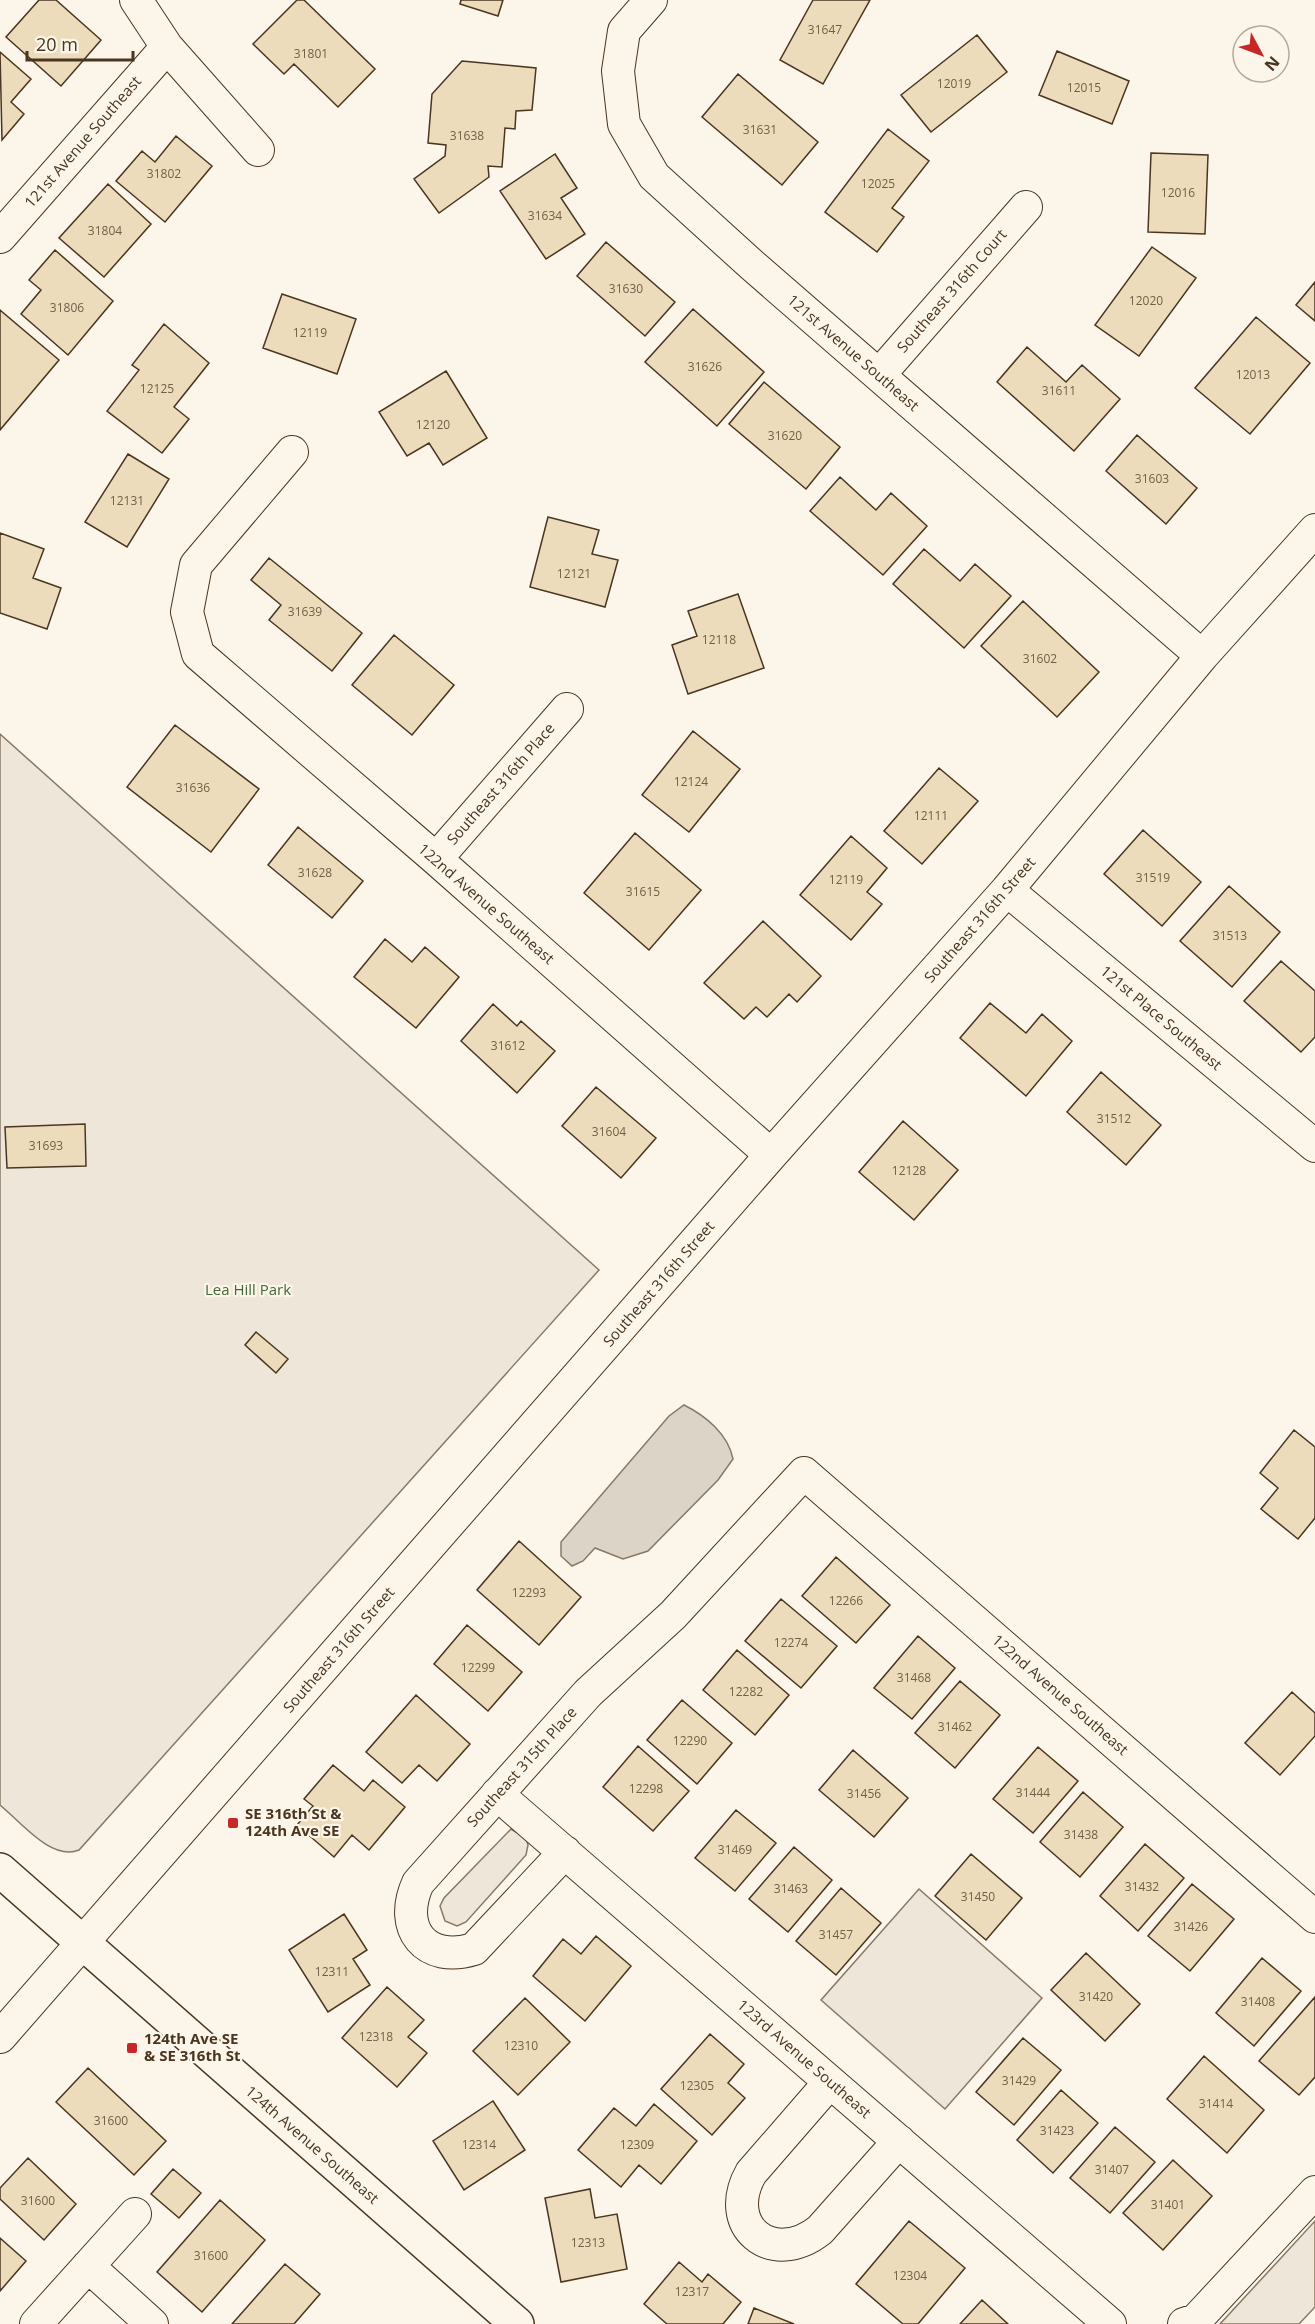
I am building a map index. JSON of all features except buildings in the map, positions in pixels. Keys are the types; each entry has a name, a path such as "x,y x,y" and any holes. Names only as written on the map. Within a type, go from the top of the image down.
{"street":[{"path":"136,0 167,47 258,150"},
{"name":"121st Avenue Southeast","path":"651,0 624,31 618,71 624,124 654,176 1202,656"},
{"name":"121st Avenue Southeast","path":"0,237 167,47"},
{"name":"Southeast 316th Court","path":"879,375 1026,207"},
{"name":"122nd Avenue Southeast","path":"292,452 196,566 187,612 198,654 436,859 771,1155"},
{"name":"Southeast 316th Street","path":"0,2037 83,1945 771,1155 1007,890 1202,656 1315,530"},
{"name":"Southeast 316th Place","path":"436,859 567,709"},
{"name":"121st Place Southeast","path":"1007,890 1315,1146"},
{"name":"122nd Avenue Southeast","path":"804,1473 1315,1917"},
{"name":"Southeast 315th Place","path":"565,1852 474,1949 458,1954 441,1953 426,1945 415,1932 409,1916 411,1899 418,1883 588,1693 674,1615 804,1473"},
{"name":"123rd Avenue Southeast","path":"497,1794 1110,2324"},
{"name":"124th Avenue Southeast","path":"0,1870 517,2324"},
{"path":"830,2082 751,2173 742,2188 741,2205 746,2222 756,2236 772,2244 789,2246 806,2241 820,2230 899,2141"},
{"path":"1184,2324 1196,2320 1315,2192"},
{"path":"36,2324 135,2214"},
{"path":"88,2266 152,2324"}],"green space":[{"name":"Lea Hill Park","path":"0,734 599,1270 79,1850 68,1852 47,1845 0,1805"},
{"path":"511,1829 526,1838 528,1845 526,1855 466,1922 457,1926 445,1921 440,1906 444,1898"},
{"path":"919,1889 1042,1998 945,2109 821,2000"},
{"path":"1315,2221 1315,2307 1299,2324 1220,2324"}],"shaded area":[{"path":"684,1405 715,1427 726,1442 733,1459 718,1480 648,1551 623,1559 595,1548 583,1561 572,1566 561,1556 561,1542 669,1416"}],"place":[{"name":"SE 316th St & 124th Ave SE","path":"233,1823"},
{"name":"124th Ave SE & SE 316th St","path":"132,2048"}]}
